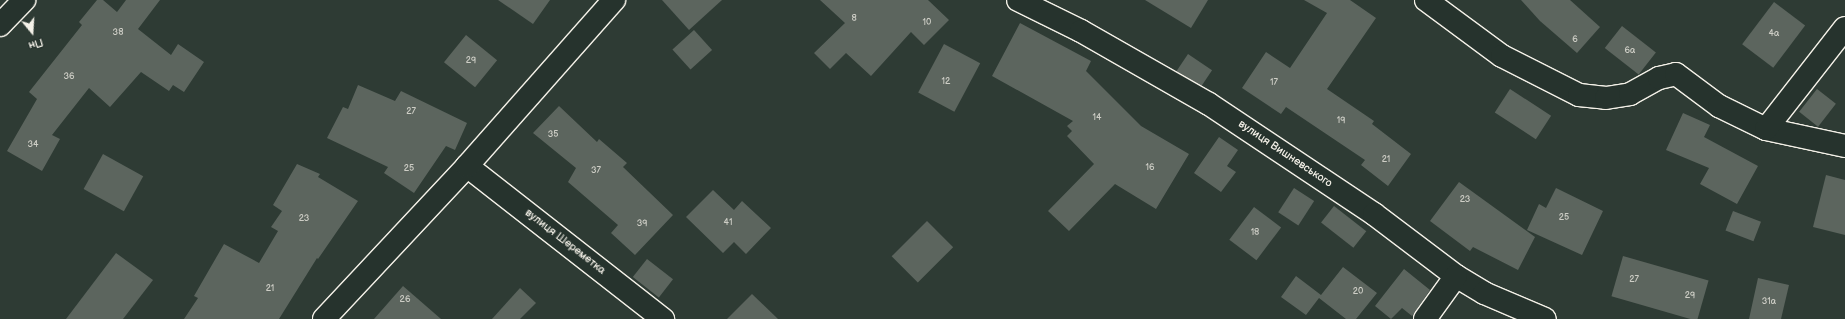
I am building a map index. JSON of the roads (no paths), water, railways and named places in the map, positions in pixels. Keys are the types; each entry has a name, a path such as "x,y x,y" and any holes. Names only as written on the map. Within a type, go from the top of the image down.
{"street":[{"path":"0,25 24,0"},
{"path":"324,319 468,166 614,0"},
{"name":"вулиця Вишневського","path":"1018,0 1081,31 1209,104 1374,214 1456,276 1484,292 1545,319"},
{"path":"1426,0 1502,56 1579,94 1606,98 1630,94 1659,78 1676,74 1719,106 1766,129 1845,146"},
{"path":"1766,129 1845,28"},
{"name":"вулиця Шереметка","path":"468,166 662,319"},
{"path":"1425,319 1456,276"}]}
